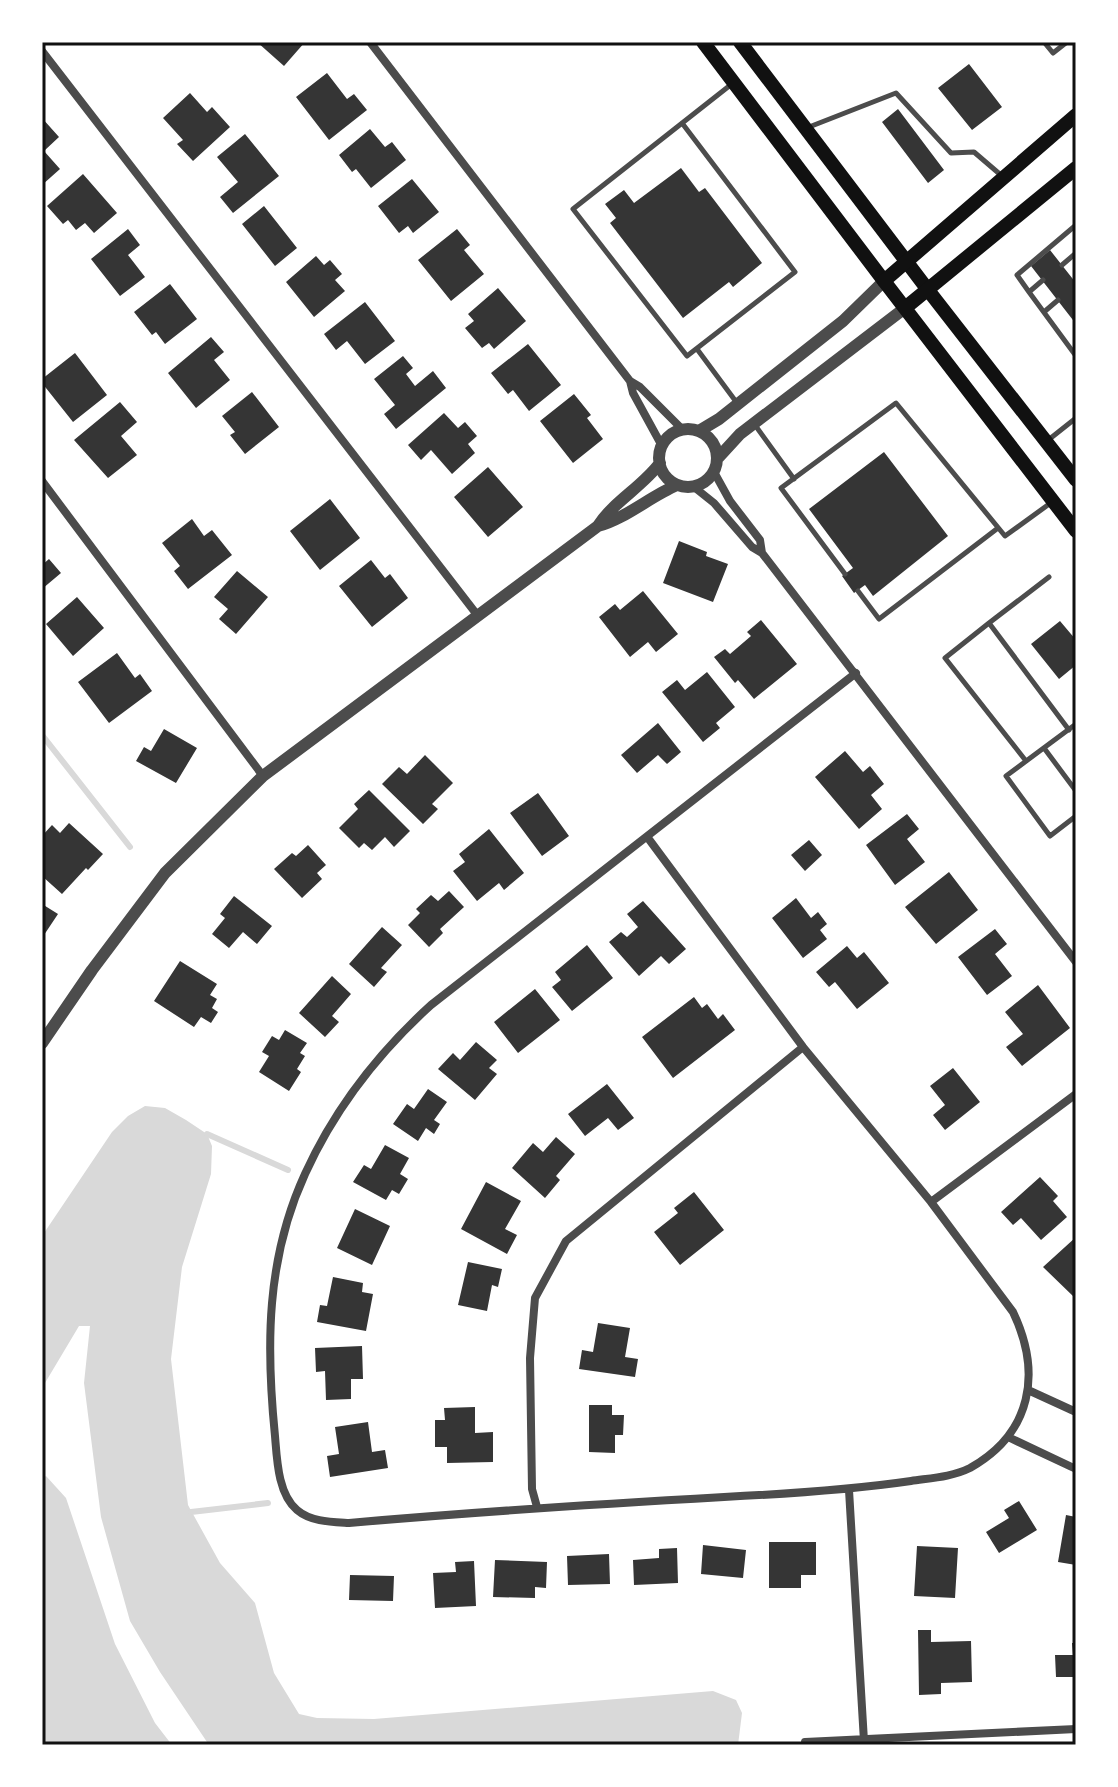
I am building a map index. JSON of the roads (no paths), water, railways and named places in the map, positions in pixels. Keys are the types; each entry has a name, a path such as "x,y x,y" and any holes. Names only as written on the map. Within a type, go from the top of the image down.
{"main road":[{"path":"703,42 1076,531"},
{"path":"740,42 1076,480"},
{"path":"884,281 1076,115"},
{"path":"905,308 1076,168"}],"street":[{"path":"370,42 630,381 682,429 699,431 711,442 718,458"},
{"path":"42,51 478,616"},
{"path":"699,431 843,321 884,281"},
{"path":"694,487 714,472 718,458 730,443 905,308"},
{"path":"630,381 633,393 662,446 660,463 664,474 677,485"},
{"path":"662,446 682,429"},
{"path":"42,1043 165,873 263,776 598,526 604,516 637,489 660,463"},
{"path":"714,472 730,501 760,540 762,553"},
{"path":"42,481 263,776"},
{"path":"598,526 610,523 677,485 694,487 714,503 752,547 762,553 1076,962"},
{"path":"648,838 803,1047 931,1202 1013,1312 1028,1351 1030,1371 1023,1412 1008,1437 968,1469 951,1475 849,1490 537,1507 349,1523 328,1522 299,1512 289,1502 281,1482 276,1447 268,1370 273,1281 291,1210 303,1178 350,1093 373,1063 412,1022 856,673"},
{"path":"537,1507 532,1489 530,1358 535,1298 566,1241 803,1047"},
{"path":"931,1202 1076,1094"},
{"path":"1028,1390 1076,1412"},
{"path":"1008,1437 1076,1469"},
{"path":"849,1490 864,1741"},
{"path":"805,1742 1076,1729"}],"lane":[{"path":"1044,42 1053,53 1067,42"},
{"path":"682,123 795,272 687,356 573,209 682,123 734,82"},
{"path":"806,129 896,93 951,153 974,152 1003,176"},
{"path":"1076,225 1017,275 1076,356"},
{"path":"1062,265 1076,253"},
{"path":"1029,292 1043,280"},
{"path":"1044,312 1058,300"},
{"path":"697,349 738,404"},
{"path":"845,574 781,488 896,403 1005,536 1053,501"},
{"path":"1047,442 1076,418"},
{"path":"754,423 794,479"},
{"path":"858,591 879,619 998,528"},
{"path":"1026,761 945,658 1049,577"},
{"path":"989,623 1069,730"},
{"path":"1076,724 1006,776 1050,836 1076,816"},
{"path":"1044,748 1076,791"}],"waterway":[{"path":"42,735 130,847"},
{"path":"207,1134 288,1170"},
{"path":"191,1512 268,1503"}]}
